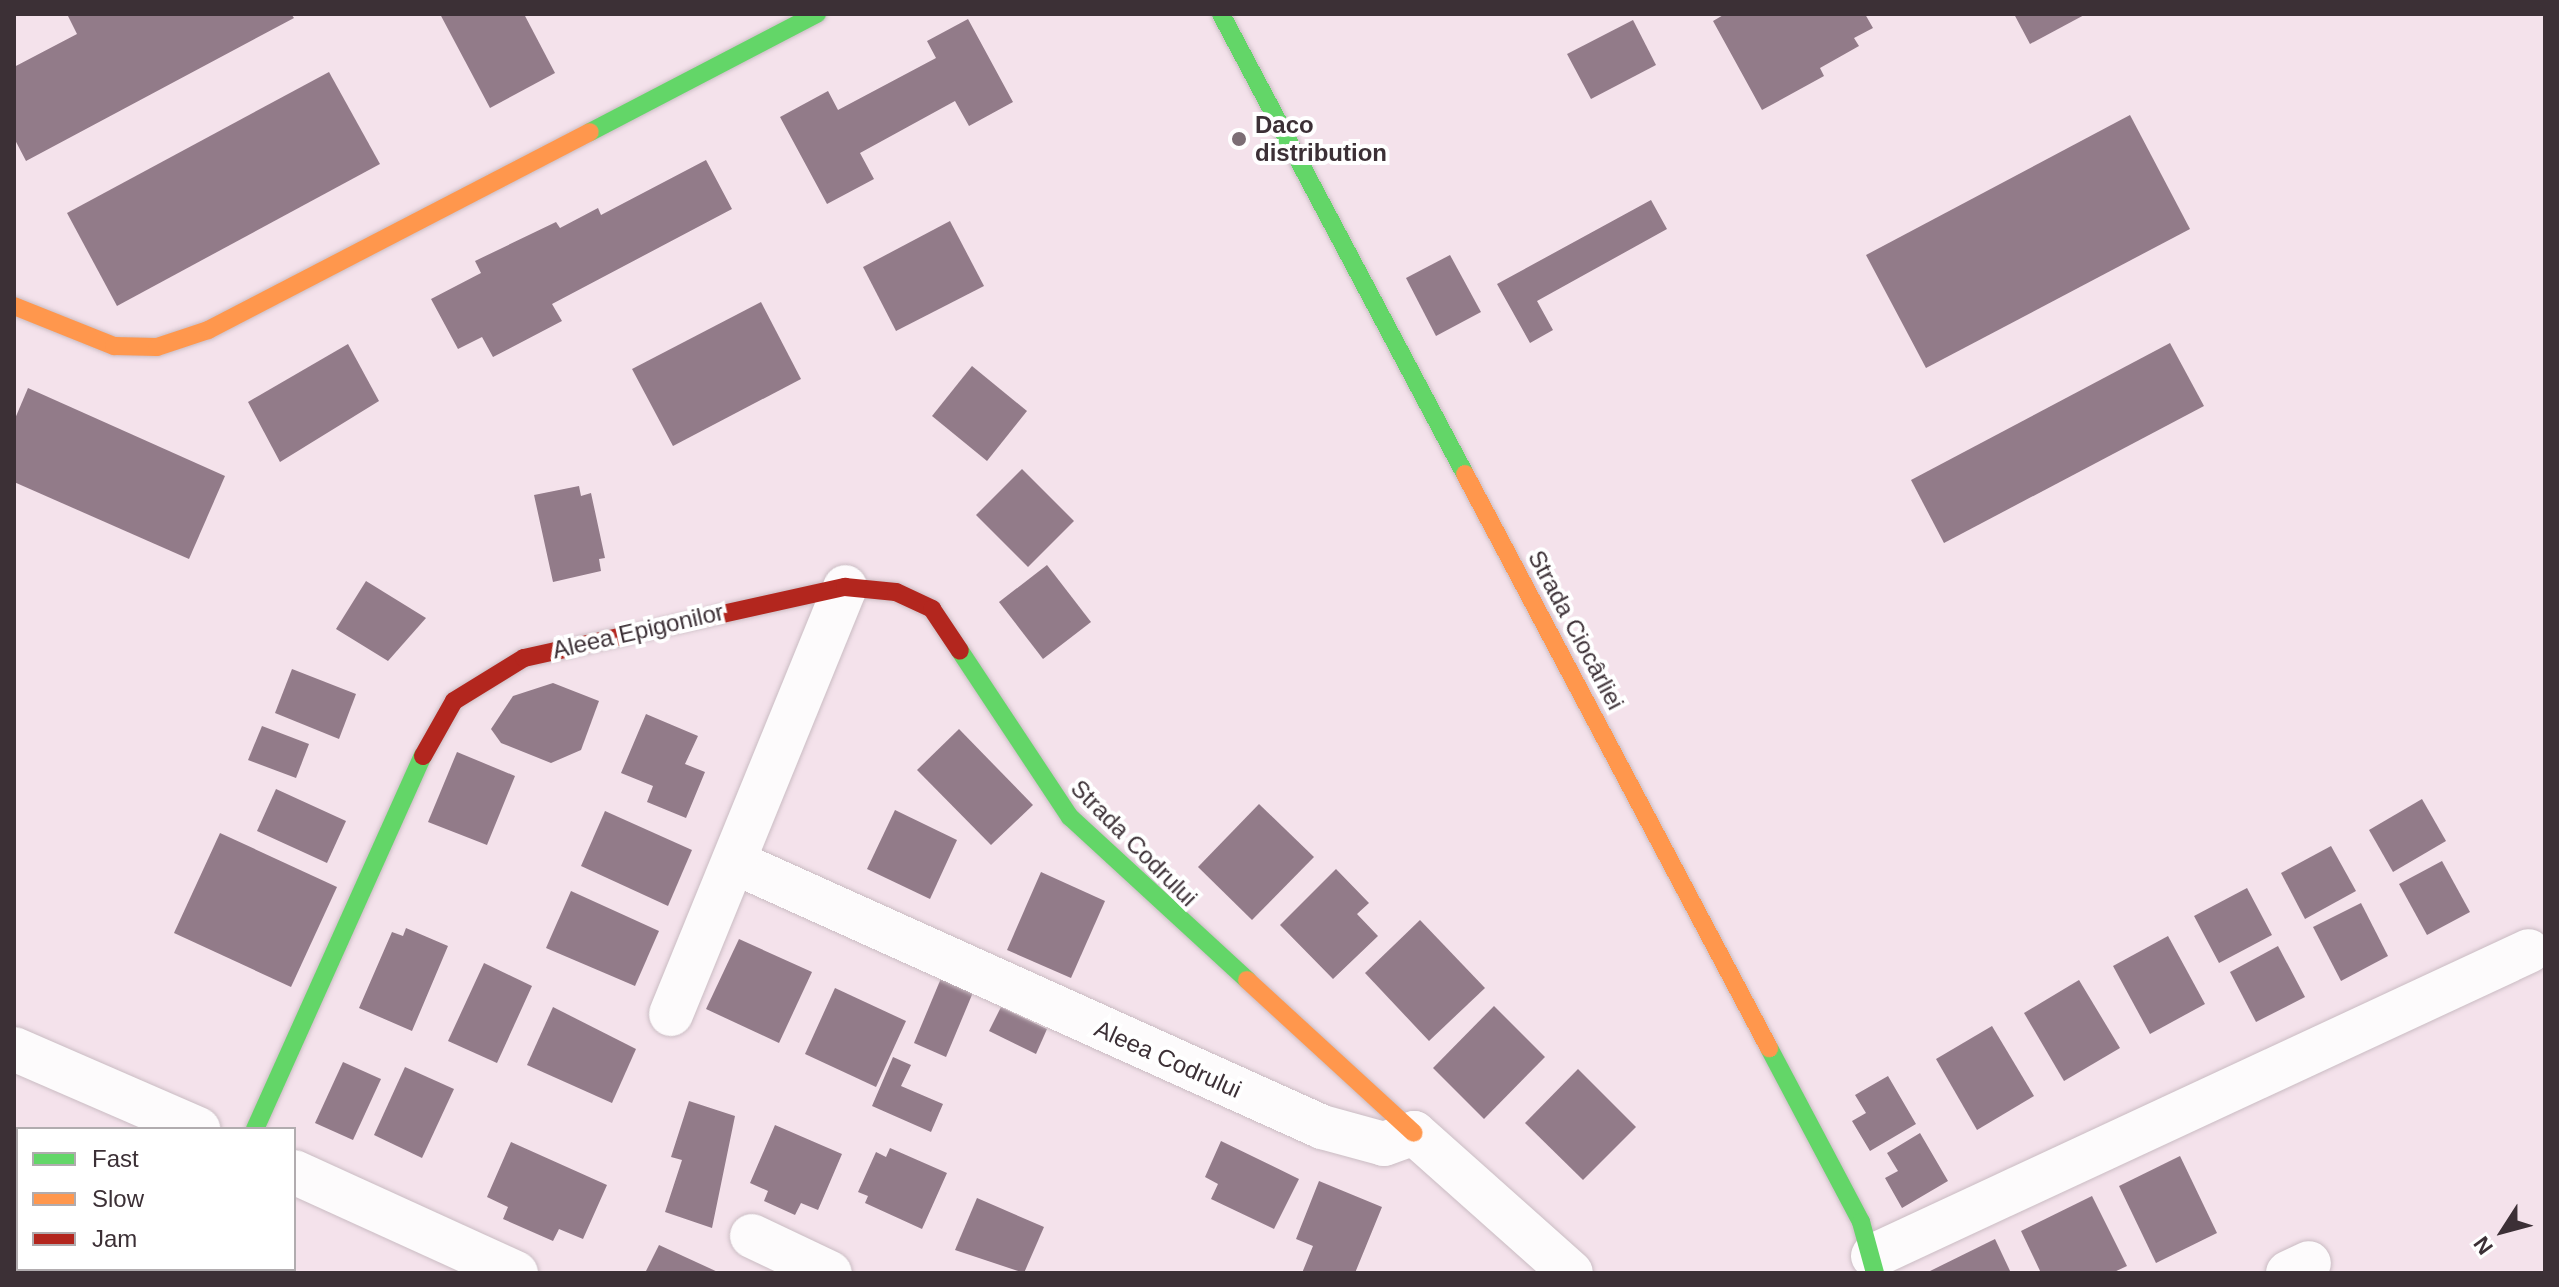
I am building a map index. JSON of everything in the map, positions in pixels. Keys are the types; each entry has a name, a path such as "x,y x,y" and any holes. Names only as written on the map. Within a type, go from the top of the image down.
{"street":[{"path":"14,306 114,346 157,347 208,330 817,14"},
{"name":"Strada Ciocârliei","path":"1221,14 1874,1265"},
{"path":"671,1014 845,587"},
{"name":"Aleea Epigonilor","path":"256,1127 439,720 454,701 524,658 845,587"},
{"name":"Strada Codrului","path":"845,587 896,592 932,609 1070,817 1414,1133"},
{"name":"Aleea Codrului","path":"734,862 1322,1127 1384,1144 1414,1133"},
{"path":"1874,1265 2529,951"},
{"path":"14,1049 193,1127"},
{"path":"1414,1133 1571,1273"},
{"path":"296,1173 516,1273"},
{"path":"752,1236 830,1273"}],"building":[{"path":"67,14 291,14 294,18 26,161 14,138 14,67 77,34"},
{"path":"440,14 524,14 555,73 490,108"},
{"path":"1725,14 1865,14 1873,28 1854,38 1859,46 1820,68 1824,76 1762,110 1713,21"},
{"path":"2014,14 2086,14 2030,44"},
{"path":"968,19 1013,102 969,126 955,101 860,153 874,179 827,204 780,117 828,91 838,110 936,58 927,41"},
{"path":"1633,20 1656,65 1591,99 1567,54"},
{"path":"329,72 380,164 117,306 67,213"},
{"path":"2130,115 2190,229 1926,368 1866,255"},
{"path":"706,160 732,209 552,304 562,321 493,357 482,337 458,349 431,299 481,273 475,261 556,222 560,228 598,208 601,215"},
{"path":"1651,200 1667,229 1537,301 1553,330 1530,343 1497,284"},
{"path":"950,221 984,286 896,331 863,267"},
{"path":"1450,255 1481,312 1436,336 1406,278"},
{"path":"761,302 801,379 673,446 632,369"},
{"path":"2170,343 2204,406 1944,543 1911,480"},
{"path":"348,344 379,401 280,462 248,402"},
{"path":"972,366 1027,411 987,461 932,416"},
{"path":"28,388 225,476 189,559 14,482 14,421"},
{"path":"1022,469 1074,521 1028,567 976,515"},
{"path":"579,486 581,496 591,493 605,558 599,559 601,571 553,582 534,495"},
{"path":"1047,565 1091,622 1043,659 999,602"},
{"path":"366,581 426,618 388,661 336,629"},
{"path":"292,669 356,694 339,739 275,713"},
{"path":"553,683 599,701 581,750 551,763 501,743 491,729 513,696"},
{"path":"646,714 698,736 685,764 705,772 686,818 647,802 653,786 621,773"},
{"path":"262,726 309,744 296,778 248,760"},
{"path":"959,729 1033,805 991,845 917,770"},
{"path":"457,752 515,776 487,845 428,822"},
{"path":"276,789 346,821 327,863 257,831"},
{"path":"2422,799 2446,841 2393,872 2369,830"},
{"path":"1259,804 1314,857 1252,920 1198,867"},
{"path":"895,810 957,840 930,899 867,869"},
{"path":"605,811 692,850 668,906 581,866"},
{"path":"220,833 337,887 291,987 174,933"},
{"path":"2331,846 2356,891 2305,919 2281,873"},
{"path":"2442,861 2470,912 2427,935 2399,884"},
{"path":"1336,869 1369,903 1357,914 1378,936 1333,979 1280,925"},
{"path":"1041,872 1105,901 1071,978 1007,950"},
{"path":"2247,888 2272,935 2219,963 2194,916"},
{"path":"571,891 659,931 635,986 546,948"},
{"path":"2361,903 2388,956 2341,981 2313,927"},
{"path":"1420,920 1485,988 1429,1041 1365,973"},
{"path":"406,928 448,946 412,1031 359,1008 392,932 403,936"},
{"path":"2168,936 2205,1004 2150,1034 2113,966"},
{"path":"739,939 812,972 779,1043 706,1009"},
{"path":"2278,946 2305,997 2256,1022 2230,972"},
{"path":"484,963 532,986 497,1063 448,1041"},
{"path":"942,976 974,990 946,1057 914,1043"},
{"path":"2079,980 2120,1048 2064,1081 2024,1013"},
{"path":"835,988 906,1021 876,1087 805,1054"},
{"path":"1494,1006 1545,1057 1484,1119 1433,1068"},
{"path":"553,1007 636,1049 612,1103 527,1065"},
{"path":"1001,1007 1047,1029 1036,1054 989,1031"},
{"path":"1992,1026 2034,1096 1977,1130 1936,1059"},
{"path":"893,1057 911,1065 901,1086 943,1104 931,1132 872,1106"},
{"path":"343,1062 381,1079 353,1140 315,1123"},
{"path":"405,1067 454,1089 422,1158 374,1135"},
{"path":"1578,1069 1636,1127 1583,1180 1525,1123"},
{"path":"1888,1076 1916,1124 1870,1151 1852,1121 1866,1113 1855,1095"},
{"path":"689,1101 735,1116 712,1228 665,1212 682,1160 671,1157"},
{"path":"775,1125 842,1154 818,1210 801,1203 795,1215 764,1201 768,1191 750,1183"},
{"path":"1920,1133 1948,1181 1902,1208 1885,1178 1898,1171 1887,1153"},
{"path":"1221,1141 1299,1179 1274,1229 1211,1199 1218,1184 1205,1177"},
{"path":"511,1142 607,1185 583,1239 559,1229 553,1241 503,1219 508,1207 487,1197"},
{"path":"890,1148 947,1173 922,1229 865,1203 868,1196 858,1192 876,1152 886,1157"},
{"path":"2180,1156 2217,1233 2156,1263 2119,1186"},
{"path":"1319,1181 1382,1207 1355,1273 1302,1273 1313,1246 1296,1239"},
{"path":"2092,1196 2127,1266 2112,1273 2041,1273 2021,1231"},
{"path":"977,1198 1044,1227 1024,1273 955,1250"},
{"path":"1995,1239 2011,1273 1926,1273"},
{"path":"659,1245 720,1273 645,1273"}],"traffic: fast":[{"path":"590,132 817,14"},
{"path":"1221,14 1465,474"},
{"path":"960,651 1070,817 1247,980"},
{"path":"256,1127 423,756"},
{"path":"1769,1048 1861,1222 1875,1273"}],"traffic: slow":[{"path":"14,306 114,346 157,347 208,330 590,132"},
{"path":"1465,474 1769,1048"},
{"path":"1247,980 1414,1133"}],"traffic: jam":[{"path":"423,756 454,701 524,658 845,587 896,592 932,609 960,651"}],"place":[{"name":"Daco distribution","path":"1239,139"}]}
